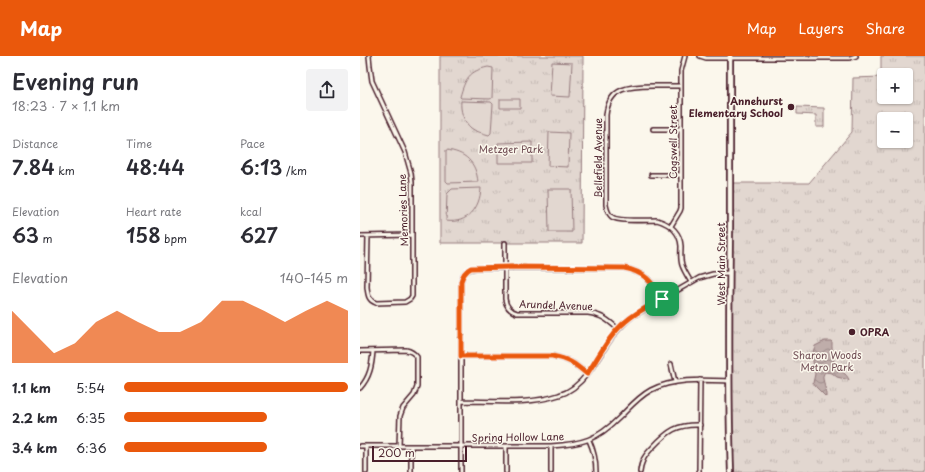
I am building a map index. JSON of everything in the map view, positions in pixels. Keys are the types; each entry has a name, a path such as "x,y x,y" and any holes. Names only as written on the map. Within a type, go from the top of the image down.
{"main road":[{"name":"West Main Street","path":"730,57 729,423 732,472"}],"street":[{"name":"Memories Lane","path":"368,236 367,287 369,298 376,303 404,302 410,299 412,296 412,182 405,152 372,81 369,56"},
{"name":"Cogswell Street","path":"671,226 680,211 681,199 681,71 685,56"},
{"path":"700,56 706,58 850,58 856,56"},
{"name":"Bellefield Avenue","path":"671,226 657,220 618,220 612,218 608,212 606,205 606,115 610,100 614,95 625,88 644,86 681,86"},
{"path":"653,129 681,129"},
{"path":"651,175 681,175"},
{"path":"671,226 678,236 681,245 682,265 691,282"},
{"path":"360,236 412,235"},
{"name":"Arundel Avenue","path":"505,243 505,302 508,308 517,312 597,314 618,329"},
{"path":"461,472 461,281 466,271 471,268 624,268 646,277 655,287 662,299"},
{"path":"461,401 531,401 560,395 576,385 587,374 618,329 633,316 699,278 713,274 729,274"},
{"path":"360,351 406,350 411,351 417,357 417,387 414,395 403,408 400,416 399,446"},
{"path":"360,388 370,371 372,351"},
{"path":"461,356 562,357 571,361 587,374"},
{"path":"671,364 675,382"},
{"path":"700,380 700,472"},
{"name":"Spring Hollow Lane","path":"360,446 571,445 590,440 604,431 634,401 651,390 675,382 700,380 729,381"},
{"path":"640,472 640,465 643,458 663,436 678,428 700,425"},
{"path":"590,440 594,452 596,472"},
{"path":"366,446 366,472"},
{"path":"411,446 411,472"},
{"path":"506,446 506,472"},
{"path":"551,446 551,472"}],"green space":[{"name":"Metzger Park","path":"440,56 583,56 582,243 440,243"},
{"name":"Sharon Woods Metro Park","path":"881,56 925,56 925,472 731,472 730,183 809,183 852,132 853,78 877,77 877,104 913,104 913,68 881,68"},
{"path":"552,62 572,63 570,97 550,96"},
{"path":"488,67 493,68 492,98 461,98 464,85 469,77 476,71"},
{"path":"500,99 520,99 520,108 500,108"},
{"path":"461,101 491,102 493,104 491,133 489,135 475,130 468,125 463,115"},
{"path":"797,107 824,108 824,127 816,127 816,115 797,114"},
{"path":"549,132 569,133 568,167 548,166"},
{"path":"532,142 532,163 498,163 498,143"},
{"path":"446,150 459,153 468,159 475,169 478,182 448,183 446,181"},
{"path":"481,188 478,202 471,213 461,220 446,221 447,194 452,189"},
{"path":"548,189 571,189 572,232 549,232"}],"water":[{"path":"825,341 832,342 833,359 839,370 846,375 849,380 837,377 832,373 825,372 823,377 826,397 813,383 815,374 812,355 815,346"}],"place":[{"name":"Annehurst Elementary School","path":"791,107"},
{"name":"OPRA","path":"852,332"}],"route":[{"path":"471,268 624,268 646,277 655,287 662,299 625,322 618,329 587,374 571,361 562,357 461,356 461,281 466,271 471,268"}]}
